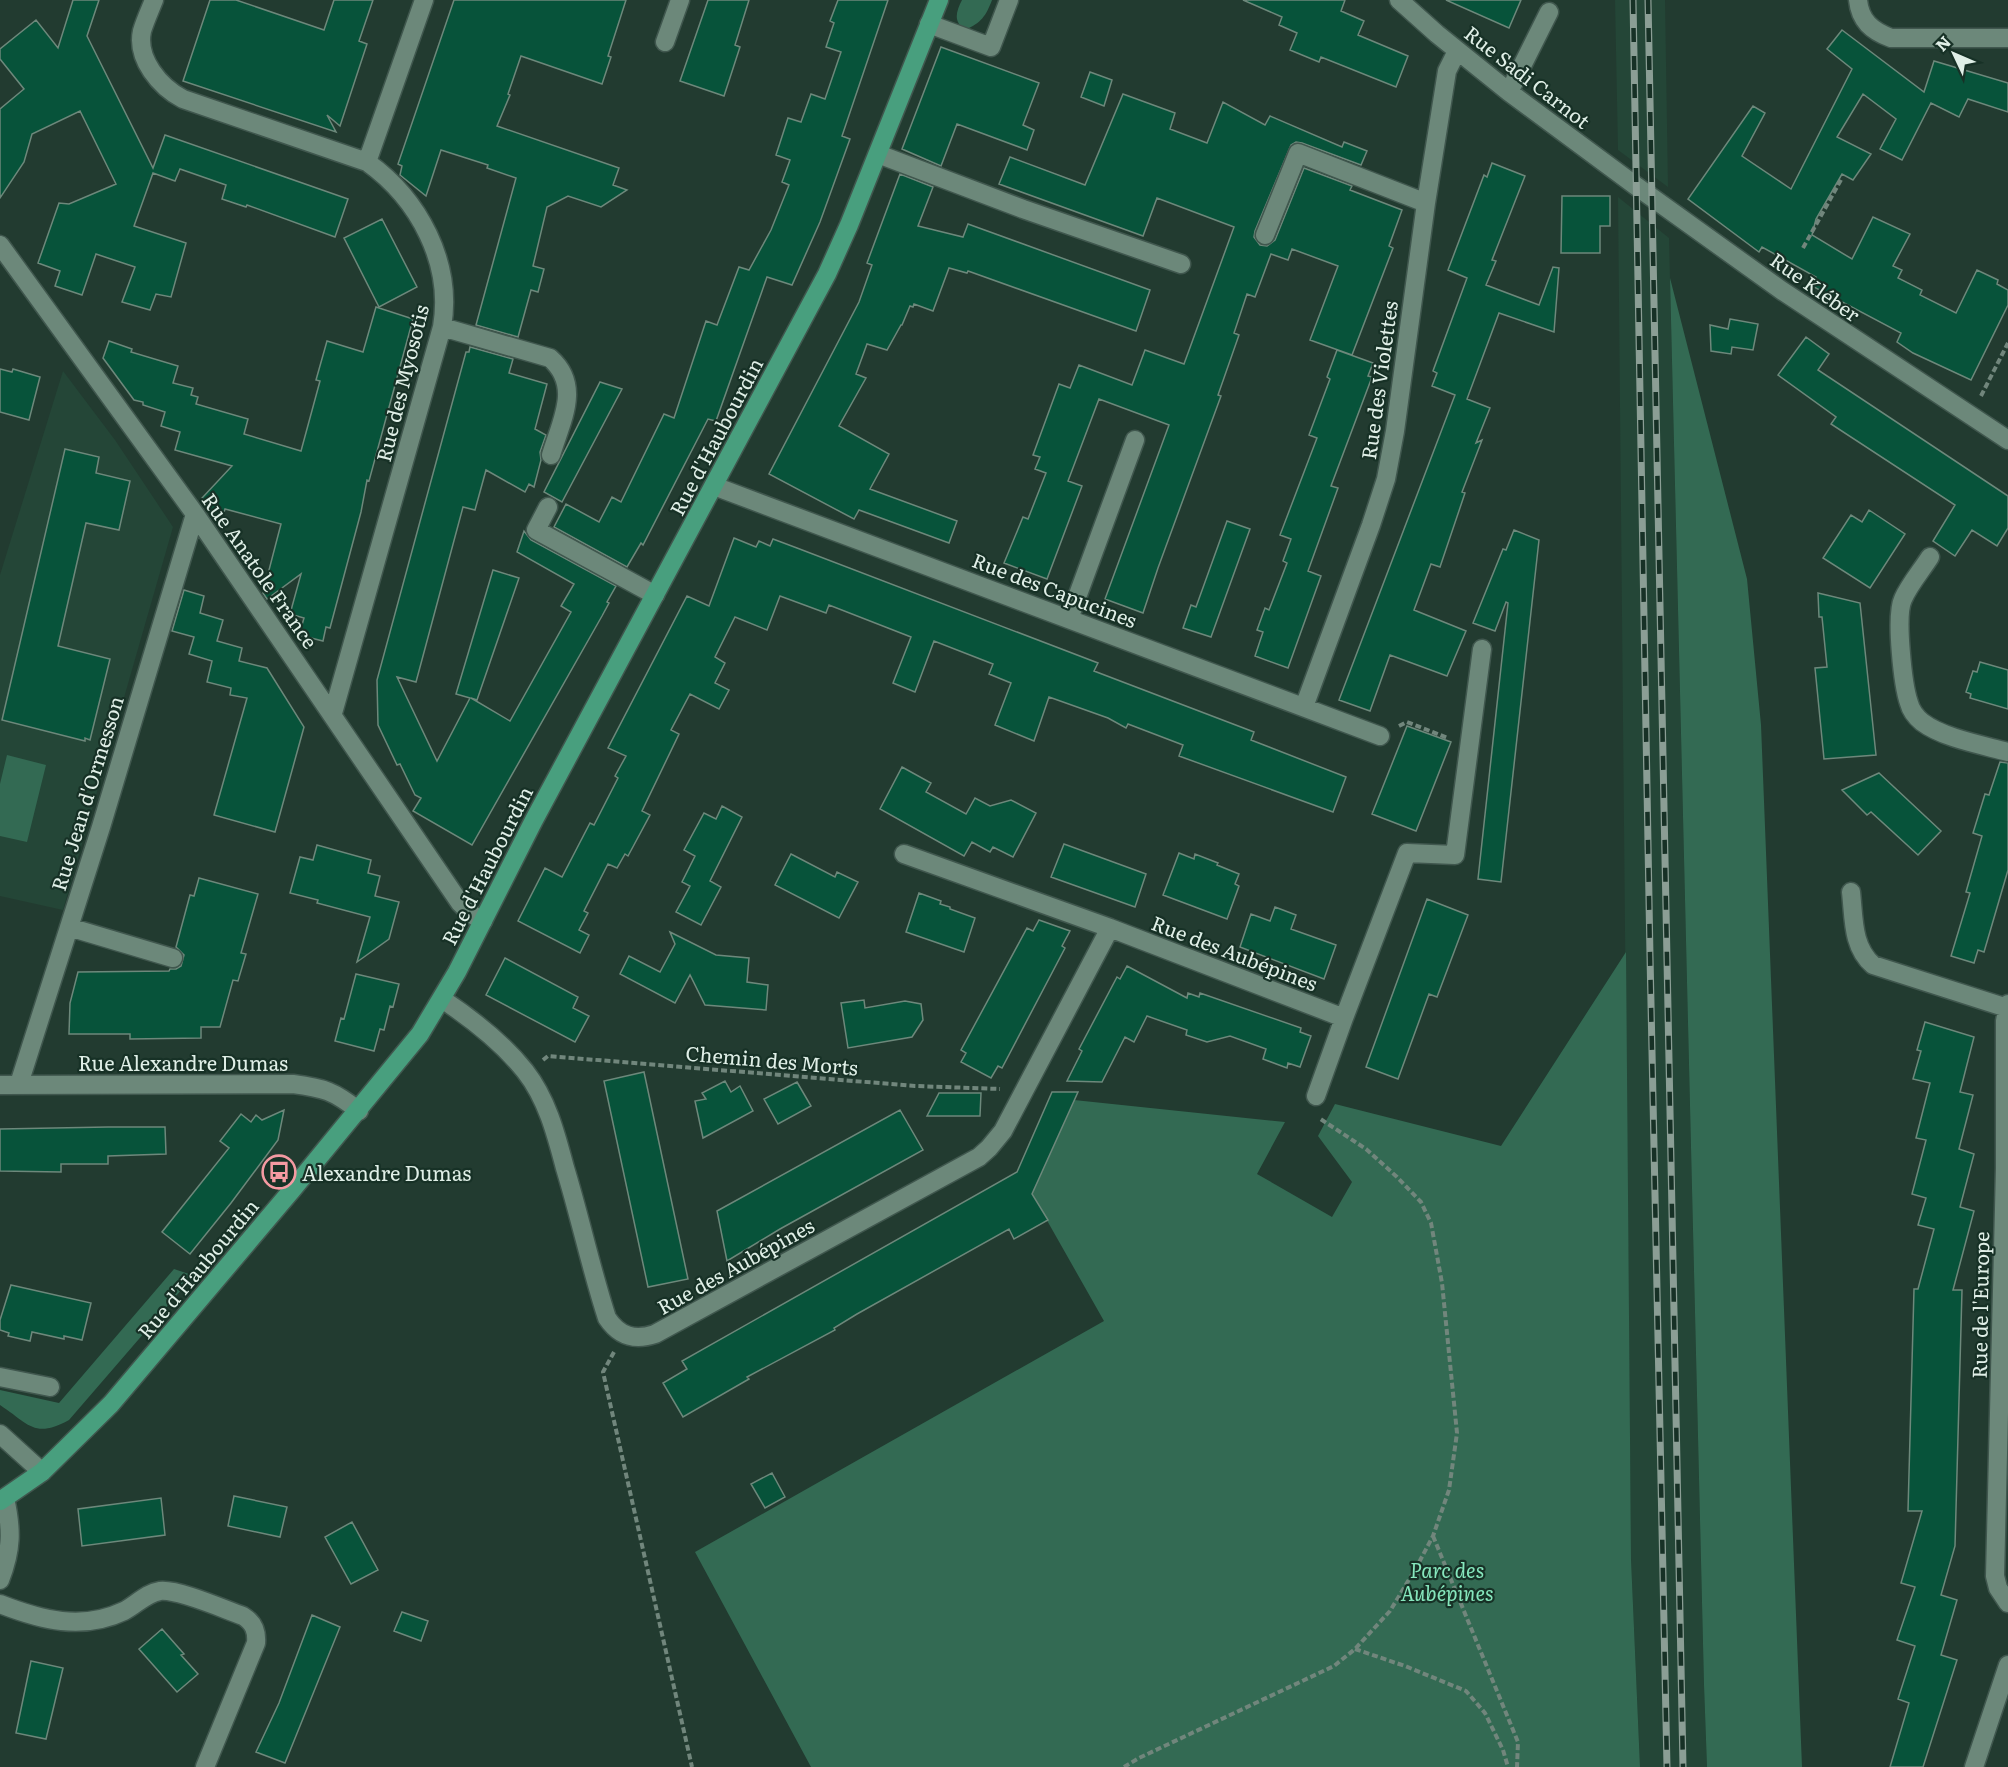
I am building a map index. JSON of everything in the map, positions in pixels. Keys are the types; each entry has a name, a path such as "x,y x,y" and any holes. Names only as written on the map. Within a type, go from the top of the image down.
{"main road":[{"name":"Rue d'Haubourdin","path":"3,1500 42,1472 111,1404 416,1041 442,999 534,820 826,274 849,225 939,0"}],"street":[{"name":"Rue des Myosotis","path":"153,0 142,32 142,49 153,74 171,93 366,162 388,178 414,208 433,246 443,279 445,297 442,327 333,713"},
{"path":"366,162 424,0"},
{"path":"665,42 680,0"},
{"path":"930,24 992,47 1009,0"},
{"name":"Rue Sadi Carnot","path":"1399,0 1457,51 1603,162"},
{"path":"1858,0 1863,20 1875,31 1891,38 2008,38"},
{"path":"1509,92 1549,12"},
{"name":"Rue des Violettes","path":"1304,707 1386,479 1395,431 1426,203 1447,71 1457,51"},
{"path":"1265,236 1298,153 1426,203"},
{"path":"878,154 1023,209 1181,264"},
{"name":"Rue Kléber","path":"1603,162 1781,290 2008,440"},
{"name":"Rue Anatole France","path":"0,245 195,514 333,713 460,903 471,914 483,921"},
{"path":"442,327 550,358 557,364 568,387 568,398 551,455"},
{"path":"1070,619 1135,440"},
{"name":"Rue des Capucines","path":"714,486 1380,736"},
{"path":"548,507 536,530 655,595"},
{"name":"Rue Jean d'Ormesson","path":"19,1084 101,827 195,514"},
{"path":"1930,557 1902,600 1899,615 1899,631 1909,703 1914,714 1923,723 1943,733 2008,752"},
{"path":"1316,1096 1407,853 1455,855 1482,649"},
{"name":"Rue des Aubépines","path":"904,854 1110,928 1344,1018"},
{"path":"1851,892 1858,948 1872,965 2008,1006"},
{"path":"69,927 173,958"},
{"name":"Rue des Aubépines","path":"623,1334 643,1338 655,1334 979,1156 997,1139 1020,1099 1110,928"},
{"path":"442,999 491,1036 513,1056 542,1099 555,1131 607,1318 614,1328 623,1334"},
{"name":"Rue de l'Europe","path":"2008,1006 2005,1029 2007,1168 1995,1576 1998,1588 2008,1603"},
{"name":"Rue Alexandre Dumas","path":"0,1085 293,1084 317,1087 337,1094 359,1111"},
{"path":"0,1377 50,1387"},
{"path":"0,1434 42,1472"},
{"path":"0,1580 11,1544 11,1525 3,1500"},
{"path":"0,1604 45,1619 60,1622 87,1622 125,1610 152,1593 165,1591 250,1620 254,1627 256,1643 205,1767"},
{"path":"1974,1767 2008,1665"}],"path":[{"path":"1803,249 1842,178"},
{"path":"1971,416 2008,344"},
{"path":"1380,736 1407,722 1469,746"},
{"name":"Chemin des Morts","path":"526,1073 548,1056 915,1086 999,1088 1020,1099"},
{"path":"1124,1767 1334,1666 1355,1649 1390,1611 1416,1568 1432,1536 1449,1490 1457,1433 1442,1283 1431,1223 1421,1202 1397,1177 1366,1149 1314,1115 1316,1096"},
{"path":"623,1334 603,1372 692,1767"},
{"path":"1432,1536 1518,1742 1517,1767"},
{"path":"1355,1649 1425,1673 1466,1691 1485,1713 1503,1750 1508,1767"}],"shaded area":[{"path":"1615,0 1665,0 1668,187 1618,150"},
{"path":"1618,197 1669,238 1707,1767 1640,1767 1631,1559"},
{"path":"63,371 115,440 173,527 63,910 0,896 0,575"}],"green space":[{"path":"962,0 992,0 982,18 965,30 957,20 958,8"},
{"path":"1670,278 1747,579 1761,725 1802,1767 1707,1767"},
{"path":"7,755 46,765 27,842 0,836 0,784"},
{"name":"Parc des Aubépines","path":"1626,952 1631,1559 1640,1767 811,1767 695,1552 1104,1321 1032,1194 1074,1100 1285,1122 1257,1174 1332,1217 1352,1182 1318,1136 1335,1104 1501,1146"},
{"path":"174,1269 189,1274 189,1281 69,1420 57,1426 39,1429 25,1423 0,1405 0,1390 59,1403"}],"building":[{"path":"73,0 99,0 87,36 153,168 165,135 348,199 335,237 247,205 246,207 222,199 226,185 180,169 175,181 153,173 134,226 186,243 171,297 156,294 150,310 122,302 135,267 96,254 82,295 55,286 60,271 38,263 59,203 69,204 116,184 80,111 32,134 24,162 0,198 0,109 24,89 0,59 0,49 36,20 58,48"},
{"path":"210,0 236,0 324,30 334,0 373,0 359,41 367,44 340,126 327,115 336,132 183,81"},
{"path":"454,0 626,0 608,56 611,57 602,84 521,56 508,94 510,95 497,126 619,168 613,185 627,190 601,207 568,196 547,207 533,266 544,269 538,292 531,290 518,337 476,325 516,178 487,168 488,165 441,150 426,196 400,175 402,166 398,164"},
{"path":"708,0 749,0 735,45 740,47 724,96 680,81"},
{"path":"838,0 888,0 842,136 850,139 820,222 792,285 767,277 716,421 708,419 643,545 641,543 627,567 554,527 566,504 599,522 612,497 621,502 664,414 674,418 706,321 717,325 739,267 749,270 771,230 789,185 782,182 790,160 776,155 788,118 801,122 811,94 825,99 841,52 826,47 834,23 830,21"},
{"path":"1243,0 1345,0 1341,11 1364,21 1358,35 1408,56 1396,87 1321,57 1319,62 1290,50 1297,33 1279,25 1282,17"},
{"path":"1446,0 1521,0 1509,28"},
{"path":"1842,30 1924,92 1934,61 2008,83 2008,112 1968,99 1959,117 1931,103 1902,160 1880,149 1896,119 1863,94 1837,137 1871,154 1853,180 1842,174 1816,219 1812,235 1852,259 1873,217 1910,234 1893,266 1902,270 1898,278 1922,290 1920,295 1956,313 1977,270 1998,280 1997,284 2008,290 2008,305 1971,380 1913,353 1897,342 1901,333 1812,286 1816,277 1762,247 1759,252 1688,199 1753,106 1765,113 1742,156 1791,189 1852,69 1827,49"},
{"path":"941,47 1039,83 1023,125 1034,130 1027,150 957,124 941,166 902,149"},
{"path":"1090,72 1112,80 1104,106 1081,97"},
{"path":"1123,94 1175,113 1170,129 1207,143 1223,102 1265,125 1270,116 1342,147 1344,142 1367,151 1361,165 1302,143 1296,142 1291,145 1255,231 1254,237 1260,245 1267,246 1275,240 1304,168 1352,186 1350,190 1402,210 1389,246 1393,248 1352,355 1310,340 1338,266 1292,249 1288,260 1271,254 1255,297 1247,294 1234,333 1239,335 1218,395 1221,396 1143,613 1105,599 1169,425 1099,399 1068,481 1082,486 1047,579 1004,563 1023,517 1028,519 1046,473 1035,469 1040,457 1033,455 1059,384 1070,388 1079,365 1132,385 1145,350 1184,364 1234,227 1157,198 1143,236 999,184 1010,157 1085,185"},
{"path":"1492,163 1525,176 1492,260 1496,261 1486,285 1539,305 1553,267 1559,268 1554,332 1499,313 1467,399 1490,408 1476,443 1482,440 1462,492 1465,493 1440,567 1431,564 1414,610 1466,631 1447,676 1390,655 1370,711 1339,700 1455,395 1432,386 1437,373 1433,371 1467,278 1448,270 1484,175 1487,177"},
{"path":"900,174 933,187 918,226 963,237 968,224 1150,290 1136,331 968,271 967,273 949,268 933,311 914,304 913,307 910,306 887,350 867,344 856,374 866,378 839,426 889,454 870,489 957,521 949,543 859,510 854,519 769,474 859,302 872,265 867,263"},
{"path":"1562,196 1610,196 1610,226 1600,226 1600,253 1561,253"},
{"path":"382,219 417,287 379,307 344,238"},
{"path":"376,307 413,319 369,481 367,480 361,512 330,628 326,627 323,641 299,635 304,618 290,614 301,574 267,599 263,593 281,524 225,509 220,526 202,498 232,466 175,450 180,432 161,426 165,412 134,400 103,358 109,341 132,349 131,352 178,366 173,383 193,388 191,395 198,397 196,404 248,419 244,434 301,451 320,381 316,380 327,341 363,352"},
{"path":"1730,319 1758,324 1753,350 1732,347 1731,354 1711,351 1710,325 1728,329"},
{"path":"1806,337 1829,354 1818,370 2008,496 2008,528 1997,546 1972,530 1955,556 1933,541 1955,505 1831,424 1836,417 1778,375"},
{"path":"470,347 513,359 509,373 547,384 535,429 546,435 540,452 541,460 534,487 529,484 525,492 486,470 475,510 463,507 416,682 397,677 437,761 470,698 456,694 493,570 519,578 477,700 471,698 510,721 571,612 561,606 574,584 517,552 524,531 531,540 616,586 602,616 472,845 413,811 421,798 415,795 400,764 397,765 378,725 377,680 466,352 469,352"},
{"path":"1337,350 1373,363 1368,376 1372,377 1331,486 1338,488 1308,571 1321,576 1288,668 1255,656 1263,632 1257,630 1265,608 1269,610 1287,563 1283,561 1291,539 1280,535 1317,438 1309,435 1330,379 1327,377"},
{"path":"0,369 12,372 13,369 40,377 29,420 0,412"},
{"path":"600,382 622,389 562,502 544,492"},
{"path":"65,449 99,457 96,473 130,481 119,530 86,523 58,646 110,659 90,740 85,738 85,741 2,720"},
{"path":"1869,510 1905,534 1870,588 1823,558 1851,515 1862,522"},
{"path":"1227,521 1250,529 1211,637 1183,628 1191,605 1196,607"},
{"path":"1514,530 1539,540 1501,882 1478,879 1508,603 1506,602 1495,631 1473,623 1503,549 1506,550"},
{"path":"734,538 756,547 759,541 770,546 773,539 1098,663 1094,671 1254,732 1251,740 1346,777 1333,812 1179,756 1183,745 1128,724 1126,728 1108,718 1049,697 1034,741 995,725 1011,683 989,674 993,664 934,641 915,692 893,683 911,637 829,605 826,613 780,596 767,630 735,617 715,657 725,663 715,683 729,690 719,709 690,694 671,730 679,734 642,811 650,815 628,856 625,854 617,868 608,864 584,911 588,913 579,930 589,935 580,953 518,921 545,868 562,877 590,823 594,825 618,778 615,776 626,756 608,748 687,596 709,606"},
{"path":"184,590 204,596 200,613 223,620 217,641 242,648 239,661 267,668 304,727 275,832 214,815 247,698 230,695 231,688 207,682 212,661 189,654 194,637 172,631"},
{"path":"1818,593 1860,603 1876,755 1824,759 1815,668 1827,667 1822,617 1819,617"},
{"path":"1980,662 2008,670 2008,709 1970,698 1971,694 1966,692 1973,671 1977,672"},
{"path":"1407,726 1451,742 1416,831 1372,814"},
{"path":"2000,762 2008,763 2008,870 1984,952 1978,950 1974,963 1951,956 1970,893 1966,892 1982,836 1973,833 1985,794 1989,795"},
{"path":"902,767 931,783 926,792 966,814 975,798 990,806 1011,800 1036,813 1013,857 993,847 990,852 972,842 964,856 880,809"},
{"path":"1879,773 1941,831 1918,855 1871,812 1867,815 1842,790"},
{"path":"722,806 742,817 710,881 721,887 701,925 676,912 690,886 682,882 695,856 684,850 704,813 716,819"},
{"path":"1064,844 1146,874 1135,907 1051,877"},
{"path":"317,845 371,860 368,873 380,876 375,896 399,902 389,939 357,962 370,917 317,903 318,900 290,893 300,857 313,860"},
{"path":"1179,853 1194,859 1195,854 1239,874 1235,884 1239,886 1227,919 1163,895"},
{"path":"791,854 835,877 837,872 858,882 839,918 775,885"},
{"path":"199,878 258,894 241,953 246,954 238,981 233,980 220,1027 201,1027 201,1038 130,1039 130,1034 69,1034 70,1003 78,972 169,971 181,966 184,955 176,947 190,895 194,896"},
{"path":"919,893 941,901 940,904 950,909 975,918 964,952 906,932"},
{"path":"1427,899 1468,915 1437,997 1429,994 1398,1079 1366,1067"},
{"path":"1275,907 1296,915 1291,929 1336,945 1324,979 1240,947 1251,914 1270,921"},
{"path":"1039,920 1070,931 1062,946 1065,948 1002,1068 998,1066 991,1078 961,1062 966,1053 961,1050 1027,928 1033,931"},
{"path":"670,932 716,955 749,958 747,982 768,985 766,1010 705,1005 690,975 675,1003 620,974 629,956 660,972 675,944"},
{"path":"505,958 578,997 573,1008 589,1016 575,1042 486,995"},
{"path":"1127,966 1187,998 1188,993 1199,997 1200,993 1301,1028 1300,1032 1311,1036 1300,1067 1288,1063 1287,1068 1263,1059 1266,1049 1230,1036 1207,1042 1186,1035 1187,1030 1147,1016 1134,1042 1125,1037 1102,1082 1067,1081 1082,1051 1079,1049 1117,977 1120,979"},
{"path":"356,974 399,984 393,1007 390,1006 384,1030 380,1029 374,1051 335,1041 341,1018 344,1019"},
{"path":"864,1000 865,1008 905,1001 921,1004 923,1020 912,1037 848,1048 841,1003"},
{"path":"1925,1022 1974,1037 1960,1092 1973,1095 1959,1149 1974,1154 1960,1207 1974,1211 1953,1290 1962,1290 1955,1546 1941,1595 1957,1600 1941,1655 1957,1660 1923,1767 1890,1767 1909,1703 1898,1699 1915,1646 1897,1640 1915,1587 1901,1583 1922,1511 1908,1511 1914,1289 1918,1289 1934,1229 1918,1225 1926,1198 1912,1194 1926,1140 1916,1138 1930,1083 1913,1079 1921,1051 1917,1050"},
{"path":"644,1072 688,1279 648,1287 604,1081"},
{"path":"725,1081 731,1092 740,1086 753,1111 703,1138 695,1101 706,1099 702,1093"},
{"path":"797,1082 811,1106 778,1124 764,1099"},
{"path":"1052,1092 1078,1092 1032,1194 1048,1220 1014,1239 1009,1229 857,1314 834,1328 835,1330 747,1377 749,1379 683,1417 663,1383 687,1369 682,1361 1017,1172"},
{"path":"939,1093 981,1093 980,1116 927,1116"},
{"path":"284,1110 278,1140 190,1254 162,1232 229,1148 220,1141 241,1114 251,1122 256,1115 262,1120"},
{"path":"900,1110 923,1150 727,1261 717,1211"},
{"path":"165,1127 166,1154 108,1156 108,1164 61,1164 61,1172 0,1171 0,1129"},
{"path":"11,1285 91,1303 82,1340 64,1336 64,1339 32,1332 30,1341 8,1336 9,1333 0,1330 0,1320"},
{"path":"772,1473 785,1497 765,1508 751,1484"},
{"path":"234,1496 287,1507 280,1537 228,1526"},
{"path":"161,1498 165,1535 82,1546 78,1509"},
{"path":"352,1522 378,1570 351,1584 325,1537"},
{"path":"402,1612 428,1621 421,1641 394,1631"},
{"path":"312,1615 340,1627 285,1763 256,1752 279,1703"},
{"path":"162,1629 198,1674 177,1692 139,1649"},
{"path":"31,1661 63,1668 46,1739 16,1733"}],"railway":[{"path":"1633,0 1667,1767"},
{"path":"1648,0 1683,1767"}],"place":[{"name":"Alexandre Dumas","path":"279,1172"}]}
